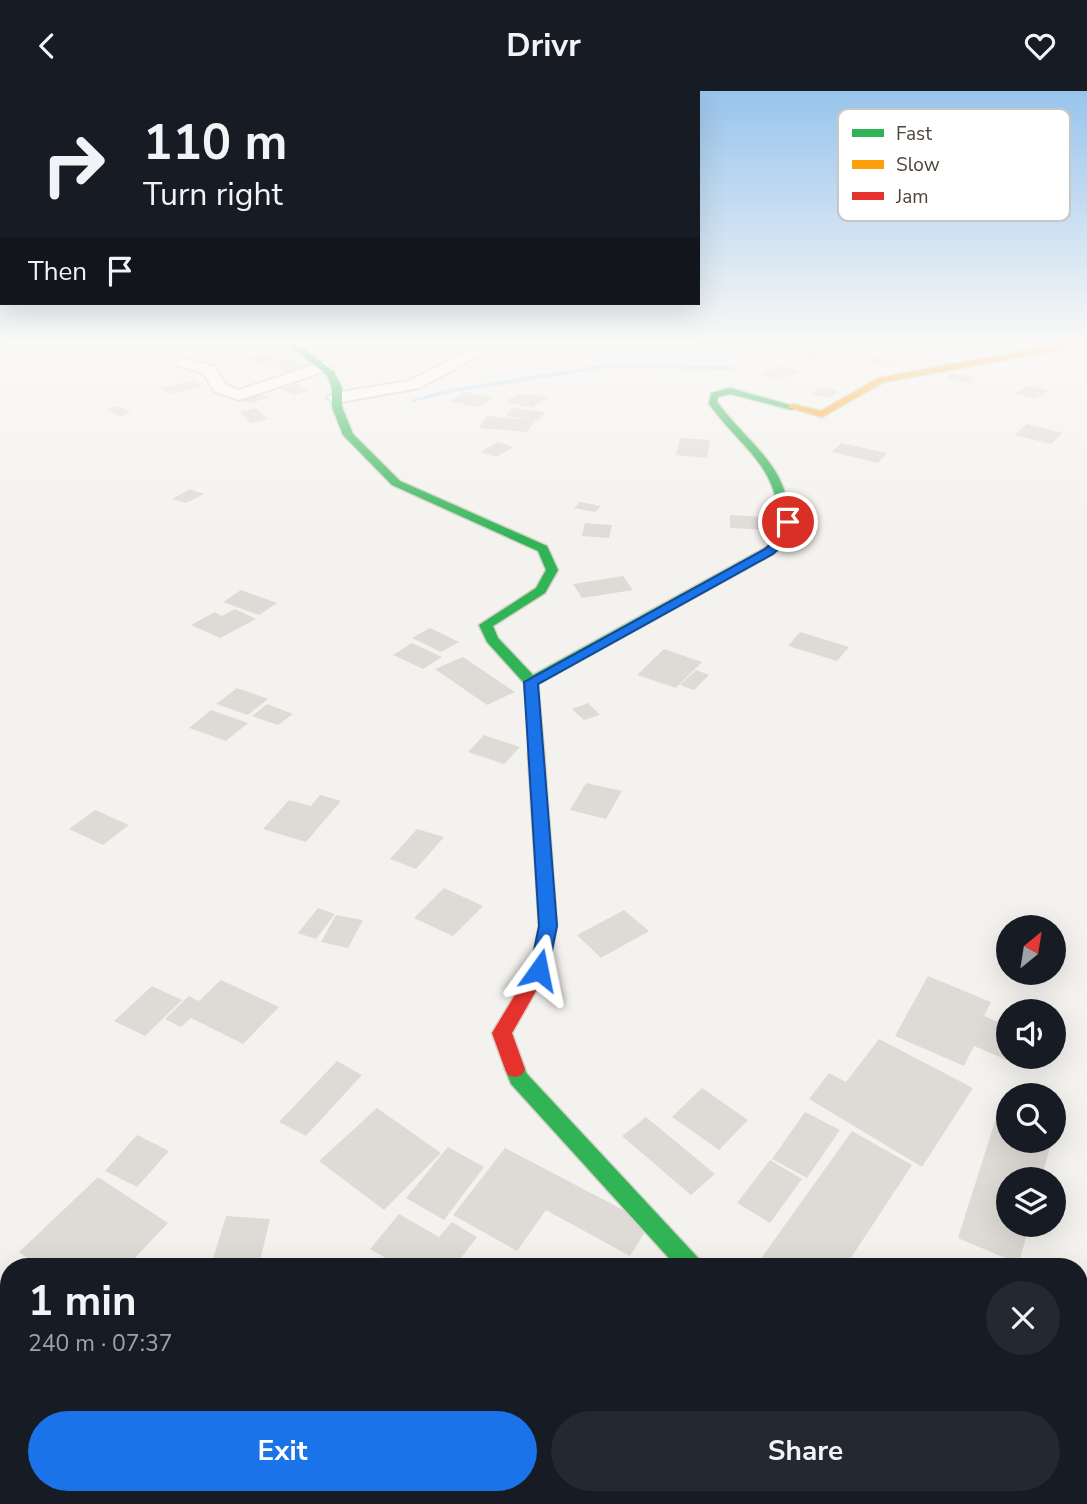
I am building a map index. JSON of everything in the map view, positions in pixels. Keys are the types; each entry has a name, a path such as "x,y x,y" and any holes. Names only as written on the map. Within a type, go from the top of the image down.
{"main road":[{"path":"337,407 348,435 396,483 543,549 552,570 541,590 486,625 492,639 531,682 548,926 539,970 502,1033 518,1078 684,1258"},
{"path":"531,682 769,551 786,537 788,522 783,491 757,450 715,407"},
{"path":"794,407 822,414 834,407"}],"building":[{"path":"121,407 131,413 119,417 107,409"},
{"path":"256,408 268,419 251,423 239,412"},
{"path":"512,408 545,412 527,432 479,428 487,416 532,420 506,416"},
{"path":"1027,424 1063,433 1051,444 1015,435"},
{"path":"680,438 710,440 707,458 676,455"},
{"path":"498,442 514,447 496,457 480,452"},
{"path":"841,443 887,453 878,463 832,452"},
{"path":"190,489 204,494 186,503 172,499"},
{"path":"580,502 601,506 595,512 574,508"},
{"path":"730,515 769,517 769,530 730,528"},
{"path":"585,523 612,525 609,538 582,536"},
{"path":"623,576 633,590 582,598 573,584"},
{"path":"241,590 277,603 259,615 223,602"},
{"path":"235,609 256,619 220,638 191,625 215,612 222,616"},
{"path":"430,628 459,642 441,652 412,638"},
{"path":"800,632 849,647 837,661 788,646"},
{"path":"412,643 442,657 423,669 393,655"},
{"path":"664,649 702,662 676,688 637,675"},
{"path":"463,657 515,692 487,705 435,669"},
{"path":"696,670 709,675 694,690 680,685"},
{"path":"237,688 268,699 248,715 216,704"},
{"path":"588,703 600,715 584,720 572,709"},
{"path":"267,704 293,714 278,725 252,716"},
{"path":"211,710 248,723 226,741 189,728"},
{"path":"484,735 520,747 504,764 468,752"},
{"path":"586,783 622,791 606,819 570,810"},
{"path":"320,795 341,801 306,842 263,829 289,800 311,806"},
{"path":"95,810 129,825 103,845 69,829"},
{"path":"417,829 444,837 416,869 390,859"},
{"path":"444,888 483,906 453,936 414,918"},
{"path":"318,908 335,914 316,939 298,933"},
{"path":"624,910 649,931 601,958 577,935"},
{"path":"336,915 363,920 348,948 321,942"},
{"path":"928,976 991,1002 984,1016 996,1021 996,1055 974,1046 964,1066 895,1036"},
{"path":"221,980 279,1007 243,1044 191,1018 181,1027 165,1019 189,996 199,1001"},
{"path":"152,986 182,1000 145,1036 114,1021"},
{"path":"879,1039 973,1088 922,1167 809,1099 829,1073 846,1082"},
{"path":"337,1061 362,1075 306,1136 279,1122"},
{"path":"702,1088 748,1120 719,1150 672,1117"},
{"path":"377,1108 441,1153 384,1210 319,1161"},
{"path":"805,1112 840,1130 807,1178 772,1159"},
{"path":"646,1117 715,1174 691,1195 622,1136"},
{"path":"996,1118 996,1153 1049,1153 1044,1167 996,1167 996,1237 1026,1237 1021,1258 1005,1258 958,1238"},
{"path":"852,1131 912,1165 851,1258 761,1258"},
{"path":"137,1135 169,1151 137,1187 105,1171"},
{"path":"448,1147 484,1167 444,1220 406,1198"},
{"path":"505,1148 650,1224 630,1256 546,1210 517,1251 453,1215"},
{"path":"770,1160 802,1179 770,1223 737,1203"},
{"path":"98,1177 168,1223 135,1258 27,1258 19,1252"},
{"path":"399,1214 439,1237 452,1222 477,1237 461,1258 386,1258 370,1249"},
{"path":"226,1216 270,1219 261,1258 213,1258"}],"traffic: fast":[{"path":"337,407 348,435 396,483 543,549 552,570 541,590 486,625 492,639 531,682 536,753"},
{"path":"531,682 769,551 786,537 786,512 774,475 716,407"},
{"path":"515,1069 518,1078 684,1258"}],"traffic: slow":[{"path":"792,407 822,414 834,407"}],"traffic: jam":[{"path":"515,1069 502,1033 539,970 548,926 536,753"}],"route":[{"path":"539,970 548,926 531,682 769,551 786,537 788,522"}]}
